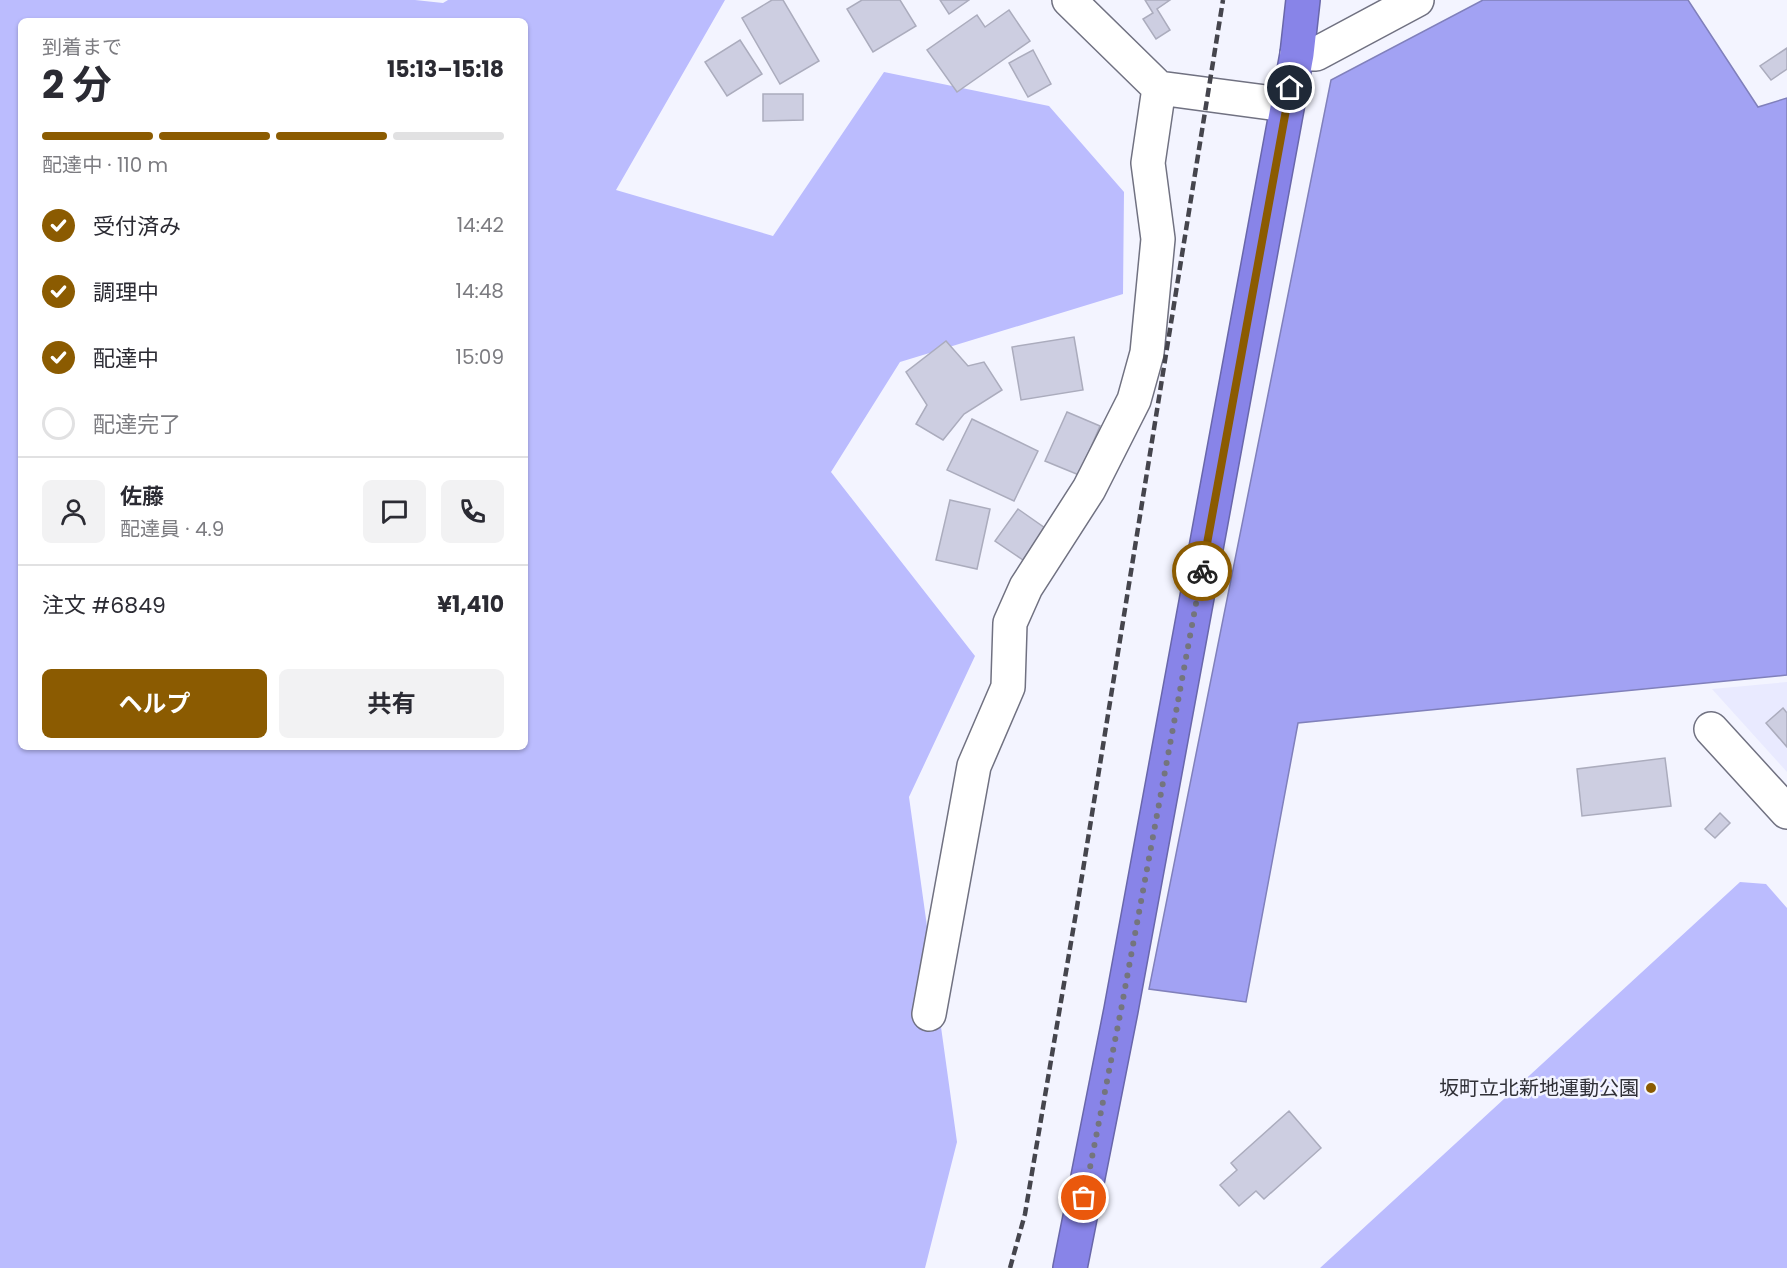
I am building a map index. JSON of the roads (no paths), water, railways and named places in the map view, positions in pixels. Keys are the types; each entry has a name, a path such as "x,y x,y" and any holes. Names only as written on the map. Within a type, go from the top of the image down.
{"highway":[{"path":"1070,1268 1121,1010 1297,54 1303,0"},
{"path":"1091,1268 1121,1010"}],"street":[{"path":"1069,0 1159,88 1287,105"},
{"path":"1297,54 1316,54 1417,0"},
{"path":"929,1014 974,766 1008,687 1010,623 1026,587 1089,489 1134,400 1147,353 1158,239 1148,163 1159,88"},
{"path":"1711,729 1787,812"}],"railway":[{"path":"1010,1268 1025,1214 1078,901 1223,0"}],"place":[{"name":"坂町立北新地運動公園","path":"1651,1088"}]}
